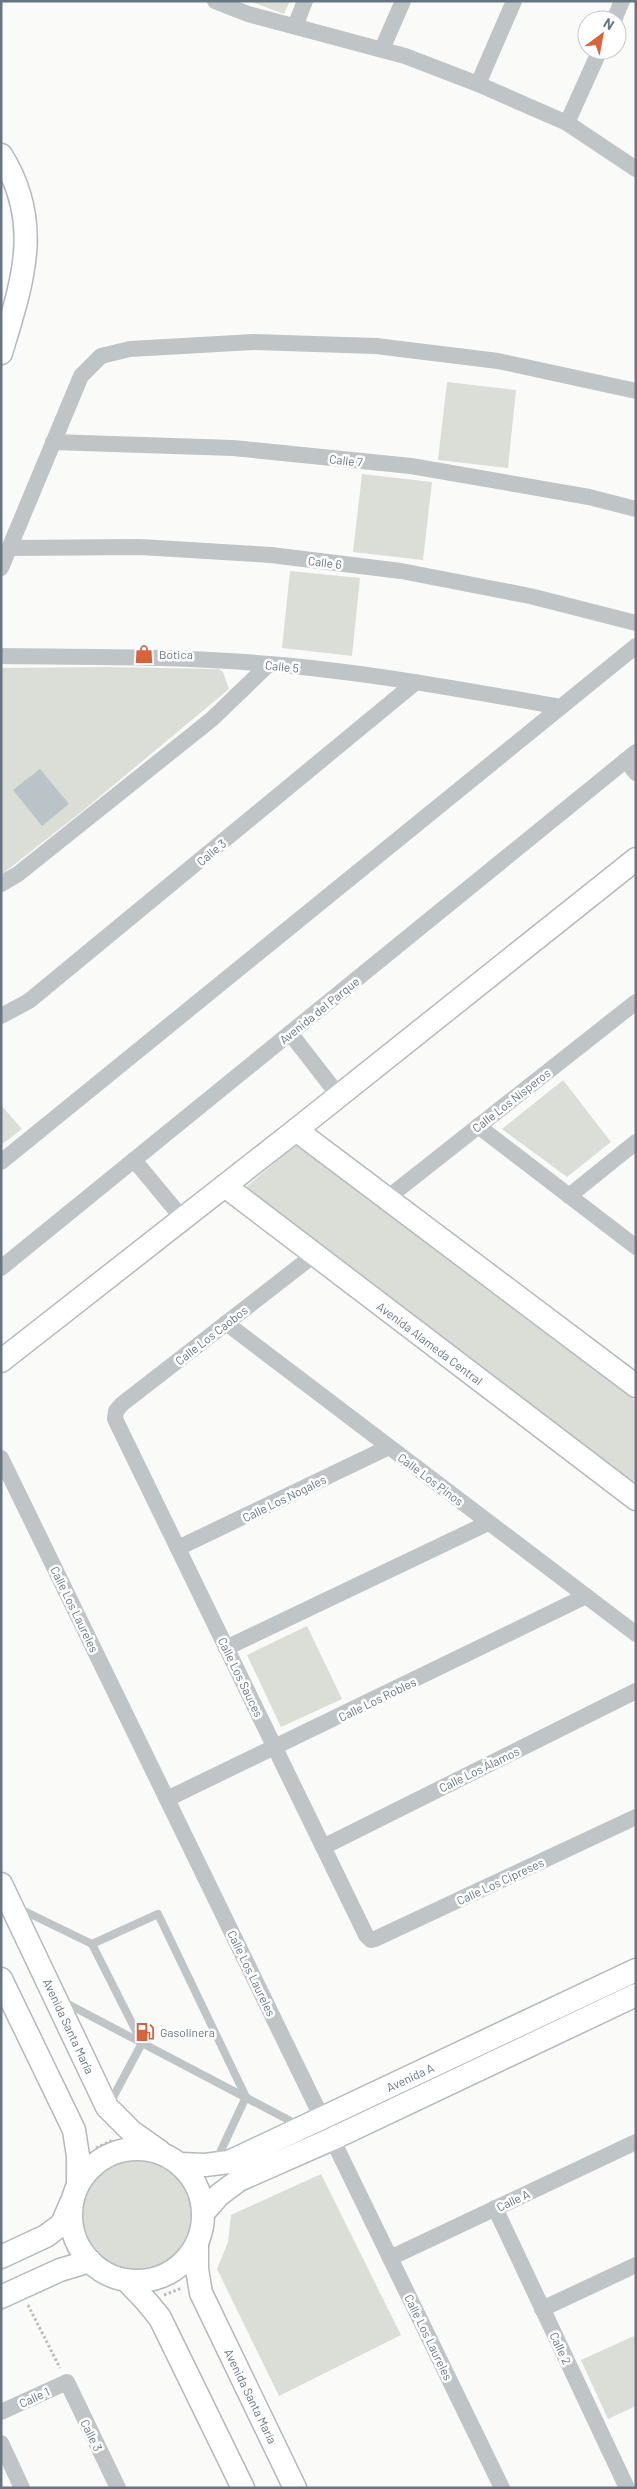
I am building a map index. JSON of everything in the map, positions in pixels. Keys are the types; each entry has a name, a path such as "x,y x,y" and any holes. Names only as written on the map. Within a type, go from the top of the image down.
{"street":[{"path":"215,1 248,14 405,56 478,84 567,123 636,169"},
{"path":"295,26 305,1"},
{"path":"382,49 403,1"},
{"path":"478,84 514,1"},
{"path":"567,123 595,60"},
{"path":"1,155 14,179 21,205 26,244 24,276 1,352"},
{"path":"1,568 82,376 101,356 130,349 253,342 376,346 498,361 636,391"},
{"name":"Calle 7","path":"53,442 232,448 411,466 588,497 636,509"},
{"name":"Calle 6","path":"9,548 140,547 271,555 401,571 530,596 636,623"},
{"path":"1,1162 636,646"},
{"name":"Calle 5","path":"1,656 117,657 269,664 416,682 560,707"},
{"path":"1,884 18,874 212,719 269,664"},
{"name":"Calle 3","path":"1,1016 29,1001 416,682"},
{"name":"Avenida del Parque","path":"1,1268 290,1033 633,762"},
{"path":"1,1361 184,1219 636,859"},
{"name":"Calle Los Nísperos","path":"386,1199 636,1002"},
{"path":"290,1033 339,1096"},
{"path":"478,1126 636,1247"},
{"path":"296,1130 636,1386"},
{"path":"569,1196 636,1142"},
{"path":"134,1160 184,1219"},
{"name":"Avenida Alameda Central","path":"225,1186 636,1500"},
{"name":"Calle Los Caobos","path":"116,1419 116,1411 122,1404 314,1255"},
{"name":"Calle Los Pinos","path":"226,1323 636,1634"},
{"name":"Calle Los Sauces","path":"116,1419 366,1935"},
{"name":"Calle Los Nogales","path":"178,1548 389,1447"},
{"name":"Calle Los Laureles","path":"1,1458 324,2118 332,2139 502,2488"},
{"path":"226,1648 488,1523"},
{"name":"Calle Los Robles","path":"168,1800 586,1596"},
{"name":"Calle Los Álamos","path":"323,1847 636,1691"},
{"name":"Calle Los Cipreses","path":"366,1935 371,1940 375,1939 636,1817"},
{"name":"Avenida Santa María","path":"1,1884 107,2107 132,2132 160,2152"},
{"name":"Avenida A","path":"180,2164 229,2162 636,1970"},
{"path":"1,1979 74,2130 78,2156 75,2194 71,2224 78,2244 90,2261 107,2274 126,2280 147,2281 167,2274 184,2262 197,2246 204,2212 201,2194 193,2177 180,2164 160,2152 141,2148 122,2150 104,2157 89,2168 75,2194 62,2224 46,2236 1,2257"},
{"name":"Avenida A","path":"204,2212 219,2195 239,2180 332,2139 636,1995"},
{"name":"Calle A","path":"390,2258 636,2142"},
{"name":"Calle 2","path":"495,2208 542,2309 629,2483"},
{"name":"Avenida Santa María","path":"197,2246 201,2293 296,2488"},
{"path":"11,2293 60,2270 90,2261"},
{"path":"542,2309 636,2265"},
{"path":"126,2280 148,2302 160,2318 243,2488"},
{"name":"Calle 3","path":"67,2382 118,2488"},
{"name":"Calle 1","path":"1,2412 67,2382"},
{"path":"1,2444 22,2488"}],"lane":[{"path":"11,1904 92,1944 142,2043"},
{"path":"92,1944 158,1914 246,2097"},
{"path":"56,1998 304,2128"},
{"path":"107,2107 142,2043"},
{"path":"214,2164 246,2097"}],"path":[{"path":"78,2156 132,2132"},
{"path":"148,2302 199,2281"},
{"path":"11,2293 67,2382"}],"shaded area":[{"path":"249,1 290,1 284,14"},
{"path":"447,382 516,390 508,468 438,460"},
{"path":"362,474 432,482 423,560 353,552"},
{"path":"290,571 360,578 352,656 282,648"},
{"path":"1,668 219,669 223,672 229,689 85,809 1,875"},
{"path":"40,769 69,804 42,826 13,790"},
{"path":"563,1080 611,1142 567,1177 502,1129"},
{"path":"1,1105 22,1129 1,1145"},
{"path":"298,1143 636,1401 636,1478 631,1483 245,1188"},
{"path":"307,1626 342,1699 281,1727 247,1655"},
{"path":"137,2161 158,2165 175,2177 187,2194 191,2215 187,2236 175,2253 158,2265 137,2269 116,2265 99,2253 87,2236 83,2215 87,2194 99,2177 116,2165"},
{"path":"321,2174 401,2335 279,2396 217,2269 228,2242 231,2215"},
{"path":"636,2335 636,2406 608,2419 581,2360"}],"place":[{"name":"Botica","path":"144,654"},
{"name":"Gasolinera","path":"145,2032"}]}
